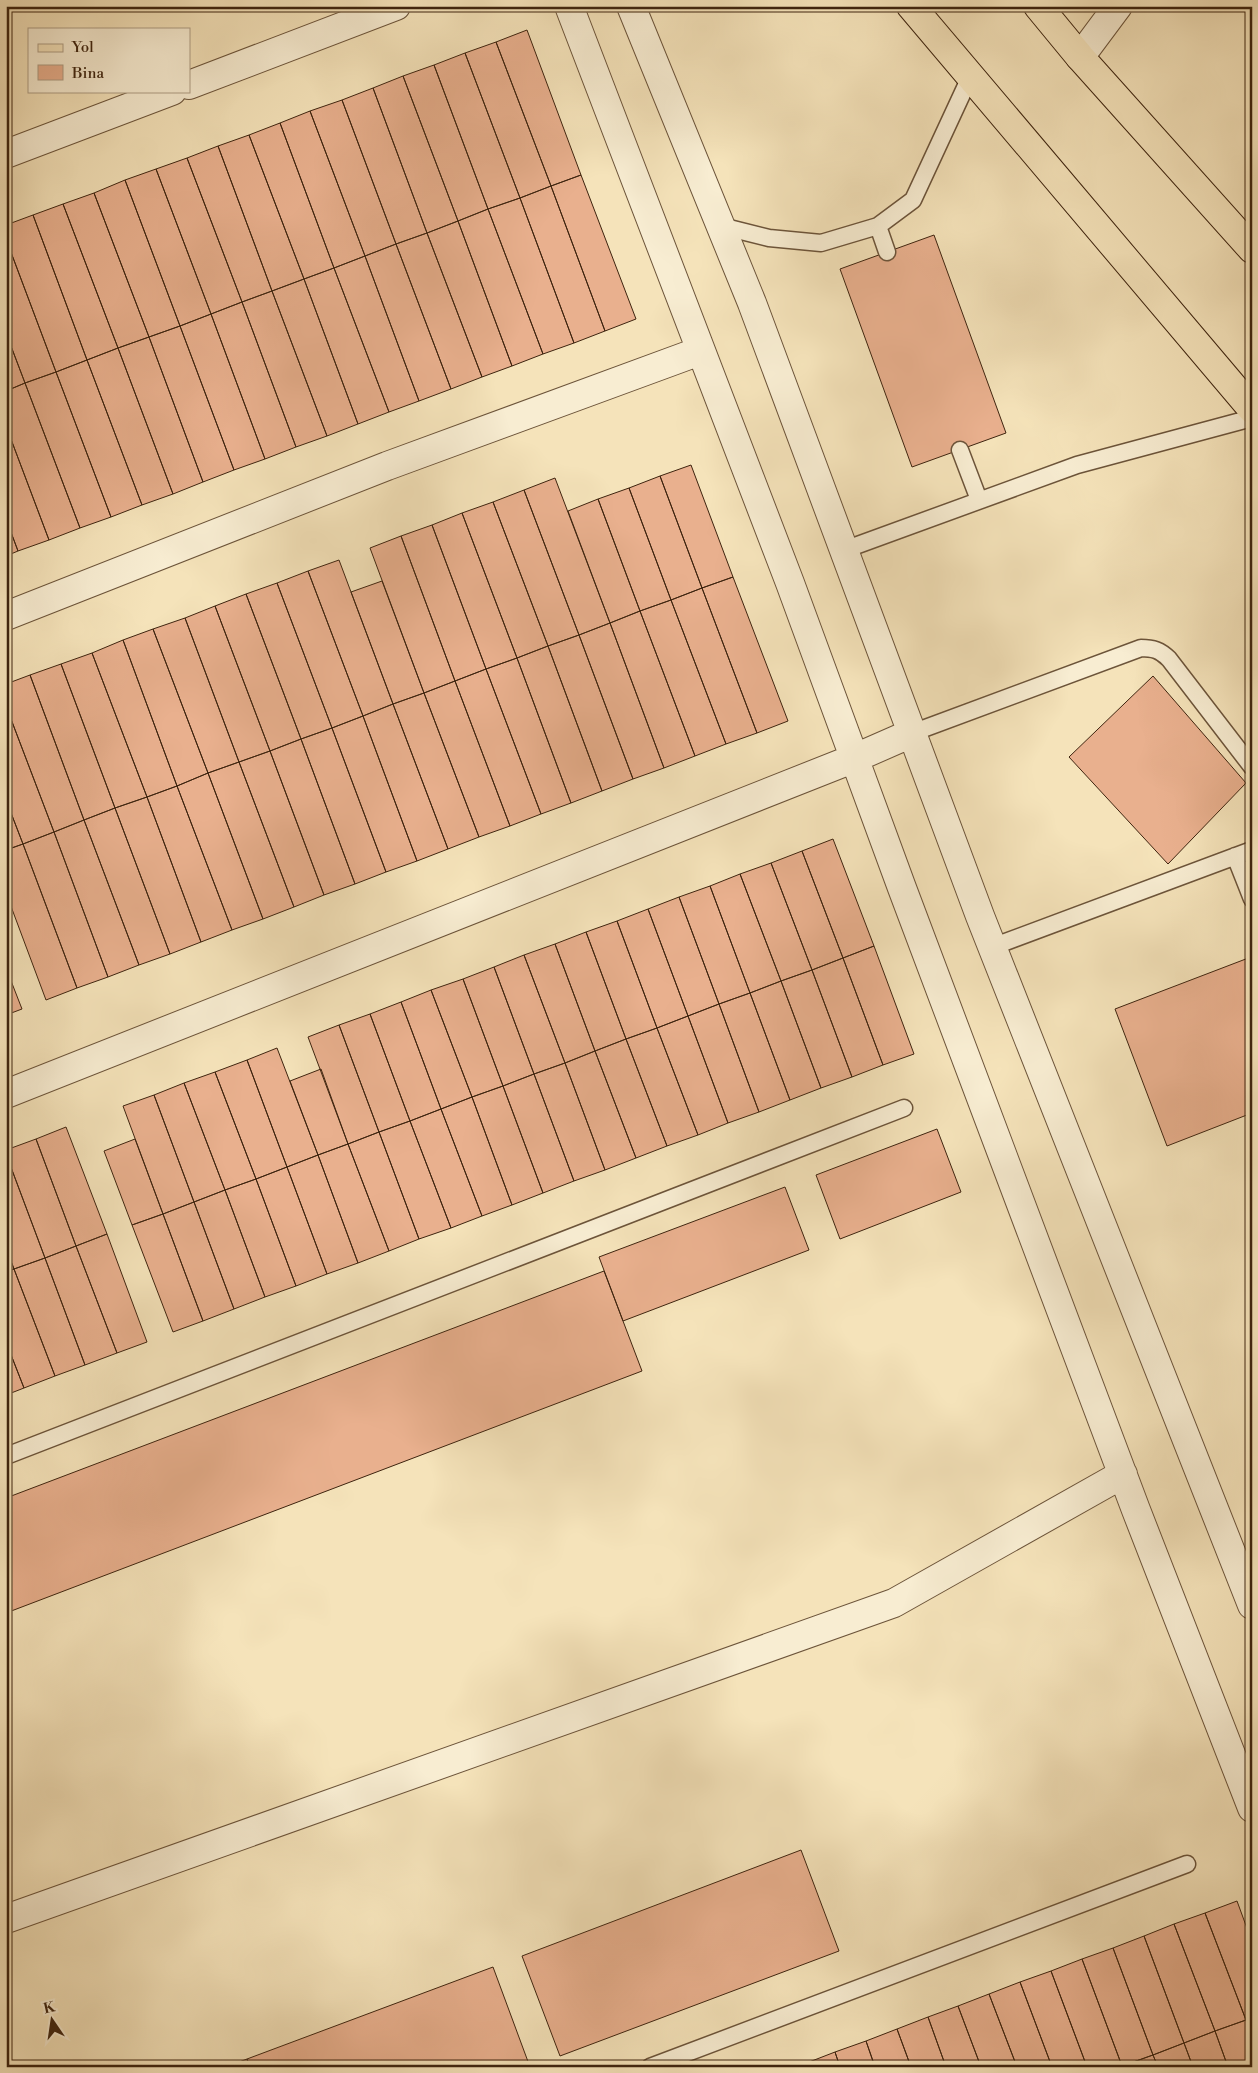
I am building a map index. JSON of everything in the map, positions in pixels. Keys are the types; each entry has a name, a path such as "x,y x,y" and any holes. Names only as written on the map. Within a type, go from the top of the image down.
{"main road":[{"path":"910,6 1252,409"},
{"path":"1038,6 1080,57 1252,249"}],"street":[{"path":"190,85 396,6"},
{"path":"569,6 855,758 902,888 1123,1474 1252,1808"},
{"path":"631,6 752,303 992,947 1252,1605"},
{"path":"1080,57 1118,6"},
{"path":"6,154 169,92"},
{"path":"6,616 387,466 700,351"},
{"path":"6,1094 855,758 912,733"},
{"path":"6,1919 894,1603 1123,1474"}],"lane":[{"path":"721,226 769,238 821,243 878,226 913,200 970,77"},
{"path":"878,226 887,252"},
{"path":"844,550 1077,465 1252,418"},
{"path":"960,450 979,500"},
{"path":"912,733 1131,651 1141,648 1152,648 1161,652 1169,659 1252,767"},
{"path":"992,947 1252,850"},
{"path":"1235,856 1252,900"},
{"path":"6,1456 904,1108"},
{"path":"650,2067 1187,1864"}],"building":[{"path":"527,30 581,175 551,186 496,42"},
{"path":"496,42 551,186 520,198 465,53"},
{"path":"465,53 520,198 488,209 434,65"},
{"path":"434,65 488,209 458,221 403,76"},
{"path":"403,76 458,221 427,233 373,88"},
{"path":"373,88 427,233 396,244 342,100"},
{"path":"342,100 396,244 365,256 310,111"},
{"path":"310,111 365,256 334,268 280,123"},
{"path":"280,123 334,268 304,279 249,135"},
{"path":"249,135 304,279 272,291 218,146"},
{"path":"218,146 272,291 242,302 187,158"},
{"path":"187,158 242,302 211,314 156,169"},
{"path":"156,169 211,314 180,326 125,180"},
{"path":"581,175 636,319 605,331 551,186"},
{"path":"125,180 180,326 149,337 94,193"},
{"path":"551,186 605,331 574,343 520,198"},
{"path":"94,193 149,337 118,348 63,204"},
{"path":"520,198 574,343 543,354 488,209"},
{"path":"63,204 118,348 87,360 33,215"},
{"path":"488,209 543,354 512,366 458,221"},
{"path":"33,215 87,360 56,372 6,239 6,225"},
{"path":"458,221 512,366 482,377 427,233"},
{"path":"427,233 482,377 451,389 396,244"},
{"path":"934,235 1006,433 912,467 840,269"},
{"path":"6,239 56,372 25,383 6,333"},
{"path":"396,244 451,389 419,401 365,256"},
{"path":"365,256 419,401 389,412 334,268"},
{"path":"334,268 389,412 358,424 304,279"},
{"path":"304,279 358,424 327,436 272,291"},
{"path":"272,291 327,436 296,447 242,302"},
{"path":"242,302 296,447 265,459 211,314"},
{"path":"211,314 265,459 234,470 180,326"},
{"path":"180,326 234,470 203,482 149,337"},
{"path":"6,333 25,383 6,391"},
{"path":"149,337 203,482 173,494 118,348"},
{"path":"118,348 173,494 142,505 87,360"},
{"path":"87,360 142,505 111,517 56,372"},
{"path":"56,372 111,517 80,528 25,383"},
{"path":"25,383 80,528 49,540 6,426 6,391"},
{"path":"6,426 49,540 18,551 6,519"},
{"path":"691,465 733,577 702,588 660,476"},
{"path":"660,476 702,588 671,600 629,488"},
{"path":"555,478 610,623 579,635 524,490"},
{"path":"629,488 671,600 640,611 598,499"},
{"path":"524,490 579,635 548,646 493,502"},
{"path":"598,499 640,611 610,623 568,511"},
{"path":"493,502 548,646 517,658 462,513"},
{"path":"462,513 517,658 486,669 432,525"},
{"path":"6,519 18,551 6,556"},
{"path":"432,525 486,669 455,681 401,536"},
{"path":"401,536 455,681 424,693 370,548"},
{"path":"339,560 393,704 363,716 308,571"},
{"path":"308,571 363,716 332,728 277,583"},
{"path":"733,577 788,721 757,733 702,588"},
{"path":"382,581 424,693 393,704 351,592"},
{"path":"277,583 332,728 301,739 246,594"},
{"path":"702,588 757,733 726,744 671,600"},
{"path":"246,594 301,739 270,751 215,606"},
{"path":"671,600 726,744 695,756 640,611"},
{"path":"215,606 270,751 239,762 185,618"},
{"path":"640,611 695,756 664,768 610,623"},
{"path":"185,618 239,762 208,773 153,629"},
{"path":"610,623 664,768 633,779 579,635"},
{"path":"153,629 208,773 177,786 123,640"},
{"path":"579,635 633,779 602,791 548,646"},
{"path":"123,640 177,786 147,797 92,653"},
{"path":"548,646 602,791 571,803 517,658"},
{"path":"92,653 147,797 115,808 61,664"},
{"path":"517,658 571,803 541,814 486,669"},
{"path":"61,664 115,808 84,820 30,675"},
{"path":"486,669 541,814 510,826 455,681"},
{"path":"30,675 84,820 54,832 6,706 6,684"},
{"path":"1153,676 1246,783 1168,864 1069,757"},
{"path":"455,681 510,826 479,837 424,693"},
{"path":"424,693 479,837 448,849 393,704"},
{"path":"393,704 448,849 417,861 363,716"},
{"path":"6,706 54,832 23,844 6,800"},
{"path":"363,716 417,861 386,872 332,728"},
{"path":"332,728 386,872 355,884 301,739"},
{"path":"301,739 355,884 324,895 270,751"},
{"path":"270,751 324,895 294,907 239,762"},
{"path":"239,762 294,907 263,919 208,773"},
{"path":"208,773 263,919 232,930 177,786"},
{"path":"177,786 232,930 201,942 147,797"},
{"path":"147,797 201,942 170,954 115,808"},
{"path":"6,800 23,844 6,850"},
{"path":"115,808 170,954 139,965 84,820"},
{"path":"84,820 139,965 108,977 54,832"},
{"path":"54,832 108,977 77,988 23,844"},
{"path":"833,839 874,946 843,958 802,851"},
{"path":"23,844 77,988 46,1000 6,893 6,850"},
{"path":"802,851 843,958 812,970 771,863"},
{"path":"771,863 812,970 781,981 740,874"},
{"path":"740,874 781,981 750,993 710,886"},
{"path":"710,886 750,993 719,1004 679,897"},
{"path":"679,897 719,1004 688,1016 648,909"},
{"path":"648,909 688,1016 657,1028 617,921"},
{"path":"617,921 657,1028 626,1039 586,932"},
{"path":"586,932 626,1039 595,1051 555,944"},
{"path":"555,944 595,1051 565,1063 524,955"},
{"path":"874,946 914,1054 883,1065 843,958"},
{"path":"524,955 565,1063 534,1074 494,967"},
{"path":"1251,957 1252,1113 1167,1146 1115,1009"},
{"path":"843,958 883,1065 852,1077 812,970"},
{"path":"494,967 534,1074 503,1086 463,979"},
{"path":"6,968 22,1009 6,1015"},
{"path":"812,970 852,1077 821,1088 781,981"},
{"path":"463,979 503,1086 472,1097 431,990"},
{"path":"781,981 821,1088 790,1100 750,993"},
{"path":"431,990 472,1097 441,1109 401,1002"},
{"path":"750,993 790,1100 759,1112 719,1004"},
{"path":"401,1002 441,1109 410,1121 370,1014"},
{"path":"719,1004 759,1112 728,1123 688,1016"},
{"path":"370,1014 410,1121 379,1132 339,1025"},
{"path":"688,1016 728,1123 698,1135 657,1028"},
{"path":"339,1025 379,1132 348,1144 308,1037"},
{"path":"657,1028 698,1135 667,1146 626,1039"},
{"path":"626,1039 667,1146 636,1158 595,1051"},
{"path":"277,1048 318,1155 287,1167 247,1060"},
{"path":"595,1051 636,1158 605,1170 565,1063"},
{"path":"247,1060 287,1167 256,1179 215,1072"},
{"path":"565,1063 605,1170 574,1181 534,1074"},
{"path":"321,1069 348,1144 318,1155 290,1081"},
{"path":"215,1072 256,1179 225,1190 184,1083"},
{"path":"534,1074 574,1181 543,1193 503,1086"},
{"path":"184,1083 225,1190 194,1202 154,1095"},
{"path":"503,1086 543,1193 512,1205 472,1097"},
{"path":"154,1095 194,1202 163,1214 123,1106"},
{"path":"472,1097 512,1205 482,1216 441,1109"},
{"path":"441,1109 482,1216 451,1228 410,1121"},
{"path":"410,1121 451,1228 419,1239 379,1132"},
{"path":"66,1127 107,1234 76,1246 36,1139"},
{"path":"937,1129 961,1192 840,1239 816,1175"},
{"path":"379,1132 419,1239 389,1251 348,1144"},
{"path":"36,1139 76,1246 45,1258 6,1154 6,1150"},
{"path":"135,1139 163,1214 132,1225 104,1151"},
{"path":"348,1144 389,1251 358,1263 318,1155"},
{"path":"6,1154 45,1258 14,1269 6,1248"},
{"path":"318,1155 358,1263 327,1274 287,1167"},
{"path":"287,1167 327,1274 296,1286 256,1179"},
{"path":"256,1179 296,1286 265,1297 225,1190"},
{"path":"785,1187 809,1250 623,1321 599,1257"},
{"path":"225,1190 265,1297 234,1309 194,1202"},
{"path":"194,1202 234,1309 203,1321 163,1214"},
{"path":"163,1214 203,1321 173,1332 132,1225"},
{"path":"107,1234 147,1342 117,1353 76,1246"},
{"path":"76,1246 117,1353 85,1365 45,1258"},
{"path":"6,1248 14,1269 6,1272"},
{"path":"45,1258 85,1365 55,1376 14,1269"},
{"path":"14,1269 55,1376 24,1388 6,1342 6,1272"},
{"path":"604,1271 642,1371 6,1613 6,1498"},
{"path":"6,1342 24,1388 6,1395"},
{"path":"801,1850 839,1951 560,2056 522,1956"},
{"path":"1237,1901 1252,1942 1252,2018 1246,2020 1205,1913"},
{"path":"1205,1913 1246,2020 1215,2031 1174,1924"},
{"path":"1174,1924 1215,2031 1184,2043 1144,1936"},
{"path":"1144,1936 1184,2043 1153,2055 1113,1948"},
{"path":"1113,1948 1153,2055 1122,2066 1082,1959"},
{"path":"1082,1959 1121,2067 1087,2067 1051,1971"},
{"path":"493,1967 530,2067 250,2067 247,2059"},
{"path":"1051,1971 1087,2067 1052,2067 1020,1982"},
{"path":"1020,1982 1052,2067 1017,2067 989,1994"},
{"path":"989,1994 1017,2067 981,2067 958,2006"},
{"path":"958,2006 981,2067 946,2067 928,2017"},
{"path":"928,2017 946,2067 911,2067 897,2029"},
{"path":"1252,2018 1252,2035 1246,2020"},
{"path":"1246,2020 1252,2035 1252,2067 1228,2067 1215,2031"},
{"path":"897,2029 911,2067 875,2067 866,2041"},
{"path":"1215,2031 1228,2067 1193,2067 1184,2043"},
{"path":"866,2041 875,2067 840,2067 835,2052"},
{"path":"1184,2043 1193,2067 1158,2067 1153,2055"},
{"path":"835,2052 840,2067 805,2067 804,2064"},
{"path":"1153,2055 1158,2067 1122,2066"},
{"path":"247,2059 250,2067 226,2067"}]}
